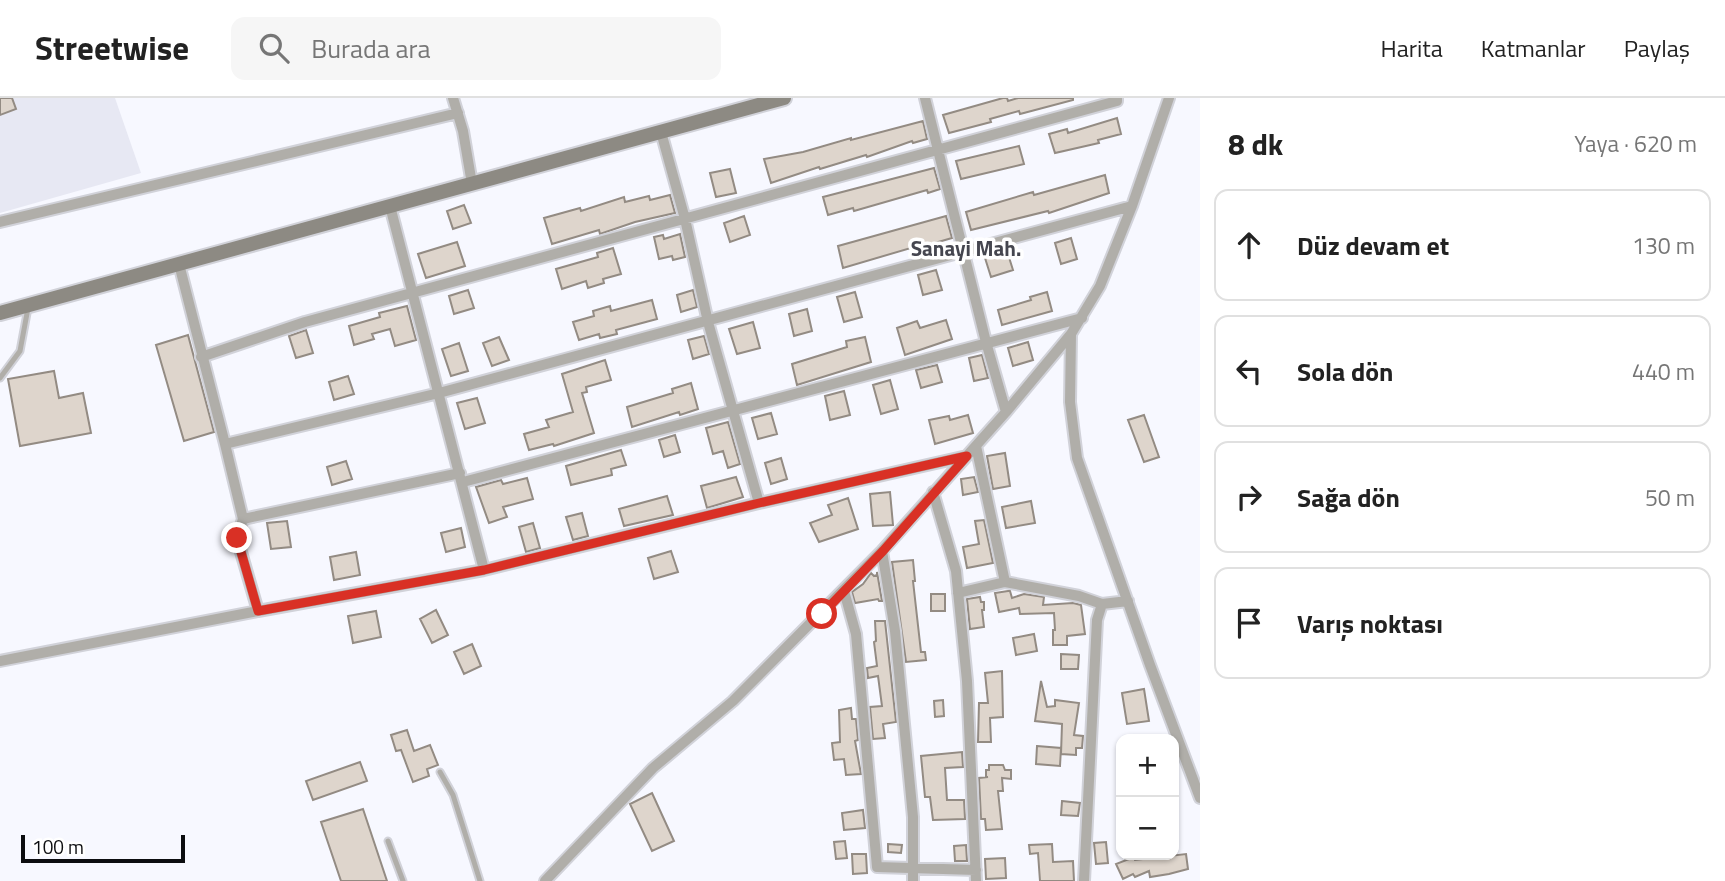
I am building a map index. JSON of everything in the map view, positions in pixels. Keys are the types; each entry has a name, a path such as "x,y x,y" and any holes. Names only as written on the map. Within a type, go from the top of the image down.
{"main road":[{"path":"0,313 784,98"}],"street":[{"path":"453,98 463,131 472,184"},
{"path":"925,98 1006,412"},
{"path":"201,357 305,322 937,151 1117,101 1117,98"},
{"path":"545,881 653,768 733,701 883,551 1071,334 1100,286 1132,206 1169,98"},
{"path":"0,222 458,113"},
{"path":"661,132 685,219 708,322 759,503"},
{"path":"390,206 484,570"},
{"path":"225,444 439,393 1132,206"},
{"path":"179,264 243,519 237,538 258,611"},
{"path":"243,519 461,477 732,411 1082,318"},
{"path":"1071,334 1070,402 1077,458 1200,798"},
{"path":"976,446 1005,582"},
{"path":"0,660 484,570 967,456"},
{"path":"844,591 856,634 877,867 976,875 967,681 956,571 933,492"},
{"path":"883,551 895,631 913,817 913,881"},
{"path":"958,593 1005,582 1079,596 1102,604 1128,601"},
{"path":"1084,881 1097,620 1102,604"}],"lane":[{"path":"0,378 20,351 28,305"},
{"path":"440,772 453,795 480,881"},
{"path":"388,841 403,881"}],"shaded area":[{"path":"0,98 115,98 141,173 0,213"}],"building":[{"path":"0,98 12,98 16,109 0,115"},
{"path":"1003,98 1008,101 1018,98 1073,100 1020,114 1019,111 949,133 943,115"},
{"path":"1117,118 1121,134 1098,140 1099,143 1055,153 1049,134 1067,129 1068,133"},
{"path":"923,121 927,139 913,143 912,141 867,157 866,155 820,169 819,167 771,183 764,159 803,152"},
{"path":"1019,146 1024,164 961,179 956,161"},
{"path":"934,168 940,189 828,215 823,197"},
{"path":"730,169 736,193 716,197 710,173"},
{"path":"1105,175 1109,193 1049,213 1048,211 971,230 966,212"},
{"path":"670,195 675,213 552,244 544,218 580,208 581,211 624,197 625,202 649,196 650,200"},
{"path":"464,205 471,223 453,229 447,211"},
{"path":"744,216 750,235 730,242 724,223"},
{"path":"946,216 952,238 843,268 838,246"},
{"path":"680,234 685,257 659,259 654,237 663,235 664,239"},
{"path":"1071,238 1077,259 1061,264 1055,243"},
{"path":"457,242 465,266 426,278 418,254"},
{"path":"613,248 621,274 603,279 604,283 588,288 586,281 562,289 556,269 598,257 597,253"},
{"path":"1007,251 1013,270 991,277 985,258"},
{"path":"936,270 942,290 923,295 918,275"},
{"path":"468,290 474,308 454,314 449,296"},
{"path":"693,290 697,307 681,312 677,295"},
{"path":"855,292 862,317 844,322 837,297"},
{"path":"1047,292 1052,311 1002,325 998,310"},
{"path":"652,300 657,319 616,330 617,334 600,338 599,334 579,340 573,322 594,316 593,311 610,306 611,311"},
{"path":"407,306 416,340 395,346 390,329 372,334 374,339 354,345 349,326 380,317 379,313"},
{"path":"807,309 812,331 794,336 789,314"},
{"path":"946,320 952,339 905,355 897,328 917,321 920,328"},
{"path":"753,322 760,348 737,354 729,329"},
{"path":"306,330 313,353 296,358 289,336"},
{"path":"188,335 214,432 184,441 156,345"},
{"path":"704,336 709,354 693,359 688,340"},
{"path":"499,337 509,360 492,366 483,343"},
{"path":"865,337 871,362 797,385 792,364 847,347 846,341"},
{"path":"1028,342 1033,360 1013,366 1008,348"},
{"path":"459,343 468,371 451,376 442,349"},
{"path":"982,355 988,378 974,381 969,358"},
{"path":"605,360 611,380 586,387 587,392 582,393 594,433 554,446 553,444 529,450 524,434 549,427 546,420 573,412 562,374"},
{"path":"937,365 942,382 921,388 916,370"},
{"path":"54,371 59,398 83,393 91,433 20,446 8,379"},
{"path":"348,376 354,394 334,400 329,382"},
{"path":"890,380 898,409 881,414 873,385"},
{"path":"691,383 698,409 680,415 679,412 632,427 627,407 673,393 672,389"},
{"path":"844,391 850,415 830,420 825,396"},
{"path":"477,398 485,423 465,429 457,403"},
{"path":"771,413 777,434 758,439 752,418"},
{"path":"968,415 973,433 935,444 929,420 949,416 950,420"},
{"path":"1144,415 1159,457 1144,462 1128,420"},
{"path":"728,422 740,464 728,468 723,451 713,454 706,428"},
{"path":"675,435 680,452 664,457 659,440"},
{"path":"621,450 626,465 611,469 612,475 571,485 566,466"},
{"path":"1005,453 1010,486 993,489 987,456"},
{"path":"781,458 787,479 771,484 765,463"},
{"path":"346,461 352,479 332,485 327,467"},
{"path":"736,477 743,497 707,508 701,486"},
{"path":"974,477 978,492 963,495 961,479"},
{"path":"527,478 533,499 503,507 507,517 489,523 476,487 501,480 503,484"},
{"path":"890,492 893,525 873,526 870,494"},
{"path":"667,496 673,515 624,526 619,509"},
{"path":"848,498 858,529 819,542 810,523 832,515 828,505"},
{"path":"1031,501 1035,523 1006,528 1002,507"},
{"path":"582,513 588,536 573,540 566,517"},
{"path":"984,520 993,563 967,568 963,547 979,544 975,521"},
{"path":"287,521 291,547 271,549 267,523"},
{"path":"533,523 540,548 526,552 519,527"},
{"path":"461,528 465,547 446,552 441,533"},
{"path":"671,551 678,572 654,579 648,558"},
{"path":"356,552 360,575 334,580 330,557"},
{"path":"913,560 921,652 925,652 926,660 906,662 892,562"},
{"path":"877,572 882,601 878,599 855,603 852,592 863,584 871,573 874,576"},
{"path":"1010,591 1012,598 1024,594 1044,597 1043,605 1081,605 1085,634 1067,636 1067,645 1053,645 1054,613 1020,614 1019,608 999,612 995,593"},
{"path":"931,594 945,594 945,611 931,611"},
{"path":"980,597 981,602 984,602 984,627 970,629 967,599"},
{"path":"436,610 448,635 432,643 420,619"},
{"path":"376,611 381,637 353,643 348,616"},
{"path":"875,621 885,621 896,722 883,724 885,738 873,739 870,707 882,706 878,676 868,678 867,668 877,666"},
{"path":"1034,634 1037,651 1016,655 1013,638"},
{"path":"472,644 481,666 464,674 454,652"},
{"path":"1061,654 1079,655 1078,669 1061,669"},
{"path":"1002,671 1003,717 990,718 991,742 978,742 979,703 988,703 985,673"},
{"path":"1041,681 1047,707 1055,706 1055,700 1079,703 1074,735 1083,736 1082,748 1076,748 1076,755 1061,754 1062,724 1035,721"},
{"path":"1144,689 1149,721 1127,724 1122,693"},
{"path":"943,700 944,716 935,717 934,701"},
{"path":"851,708 852,719 856,719 858,740 855,741 861,774 846,775 844,759 834,760 832,743 840,742 839,710"},
{"path":"407,730 414,751 430,745 438,765 427,769 429,776 413,782 401,750 396,751 391,735"},
{"path":"1037,746 1061,748 1060,766 1036,764"},
{"path":"962,752 963,767 945,768 947,800 964,800 965,819 933,820 930,797 925,797 921,756"},
{"path":"360,762 367,781 313,800 306,781"},
{"path":"989,765 1003,765 1005,770 1011,770 1011,779 1002,778 1003,791 998,791 1002,829 986,830 985,819 981,819 979,778 988,777 986,770 989,770"},
{"path":"652,793 674,841 652,851 630,804"},
{"path":"1062,801 1080,803 1078,816 1061,815"},
{"path":"363,809 387,881 341,881 321,822"},
{"path":"863,810 865,828 844,830 842,813"},
{"path":"845,841 847,858 836,859 834,842"},
{"path":"1106,842 1108,863 1096,864 1094,843"},
{"path":"888,844 902,845 901,853 888,852"},
{"path":"1052,844 1053,862 1073,861 1074,881 1040,881 1038,853 1030,854 1029,845"},
{"path":"966,845 967,861 955,861 954,846"},
{"path":"852,854 866,854 867,873 853,874"},
{"path":"1186,854 1188,869 1150,877 1149,871 1123,879 1116,864 1126,860 1179,860 1179,855"},
{"path":"1005,858 1006,878 986,879 985,859"}],"district":[{"name":"Sanayi Mah.","path":"966,248"}],"route":[{"path":"237,538 258,611 484,570 967,456 883,551 822,614"}]}
